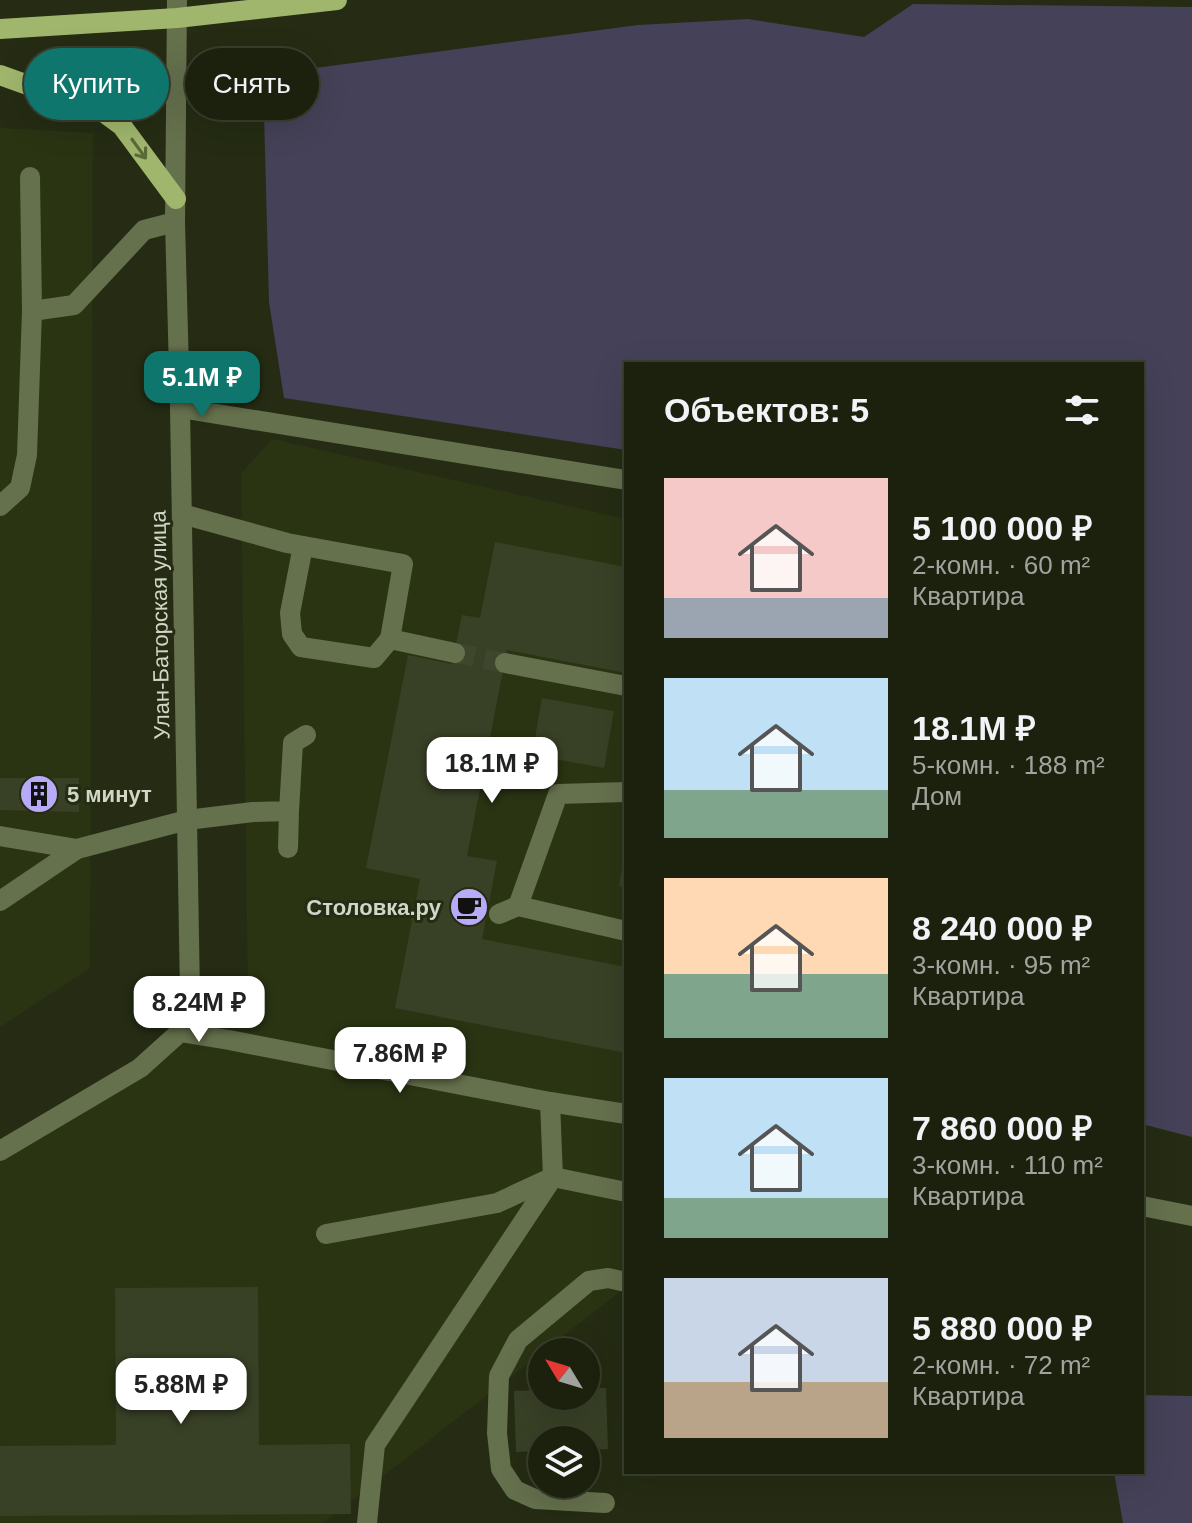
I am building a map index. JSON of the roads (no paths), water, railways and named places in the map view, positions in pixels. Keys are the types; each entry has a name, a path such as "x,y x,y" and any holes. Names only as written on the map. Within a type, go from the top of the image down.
{"main road":[{"path":"0,29 177,9 337,0"},
{"path":"0,75 103,112 122,126 176,199"}],"street":[{"name":"Улан-Баторская улица","path":"177,9 175,222 190,995 180,1032"},
{"path":"0,506 20,488 27,455 32,311 30,177"},
{"path":"32,311 74,305 144,230 175,222"},
{"path":"180,408 624,480"},
{"path":"182,514 303,546 403,564 390,639 374,658 301,647 292,634 290,613 303,546"},
{"path":"390,639 455,653"},
{"path":"505,663 624,686"},
{"path":"288,848 293,743 306,735"},
{"path":"624,792 558,794 508,910 624,931"},
{"path":"0,901 77,849 187,820 289,811"},
{"path":"0,836 77,849"},
{"path":"0,1151 140,1068 180,1032 624,1114"},
{"path":"367,1523 375,1445 553,1177 550,1102"},
{"path":"326,1234 497,1203 553,1177 624,1192"},
{"path":"1144,1206 1192,1216"},
{"path":"605,1503 535,1499 515,1490 501,1469 497,1433 499,1376 518,1340 589,1281 608,1278 624,1282"}],"tunnel":[{"path":"455,653 505,663"}],"place":[{"name":"5 минут","path":"39,794"},
{"name":"Столовка.ру","path":"469,907"}]}
